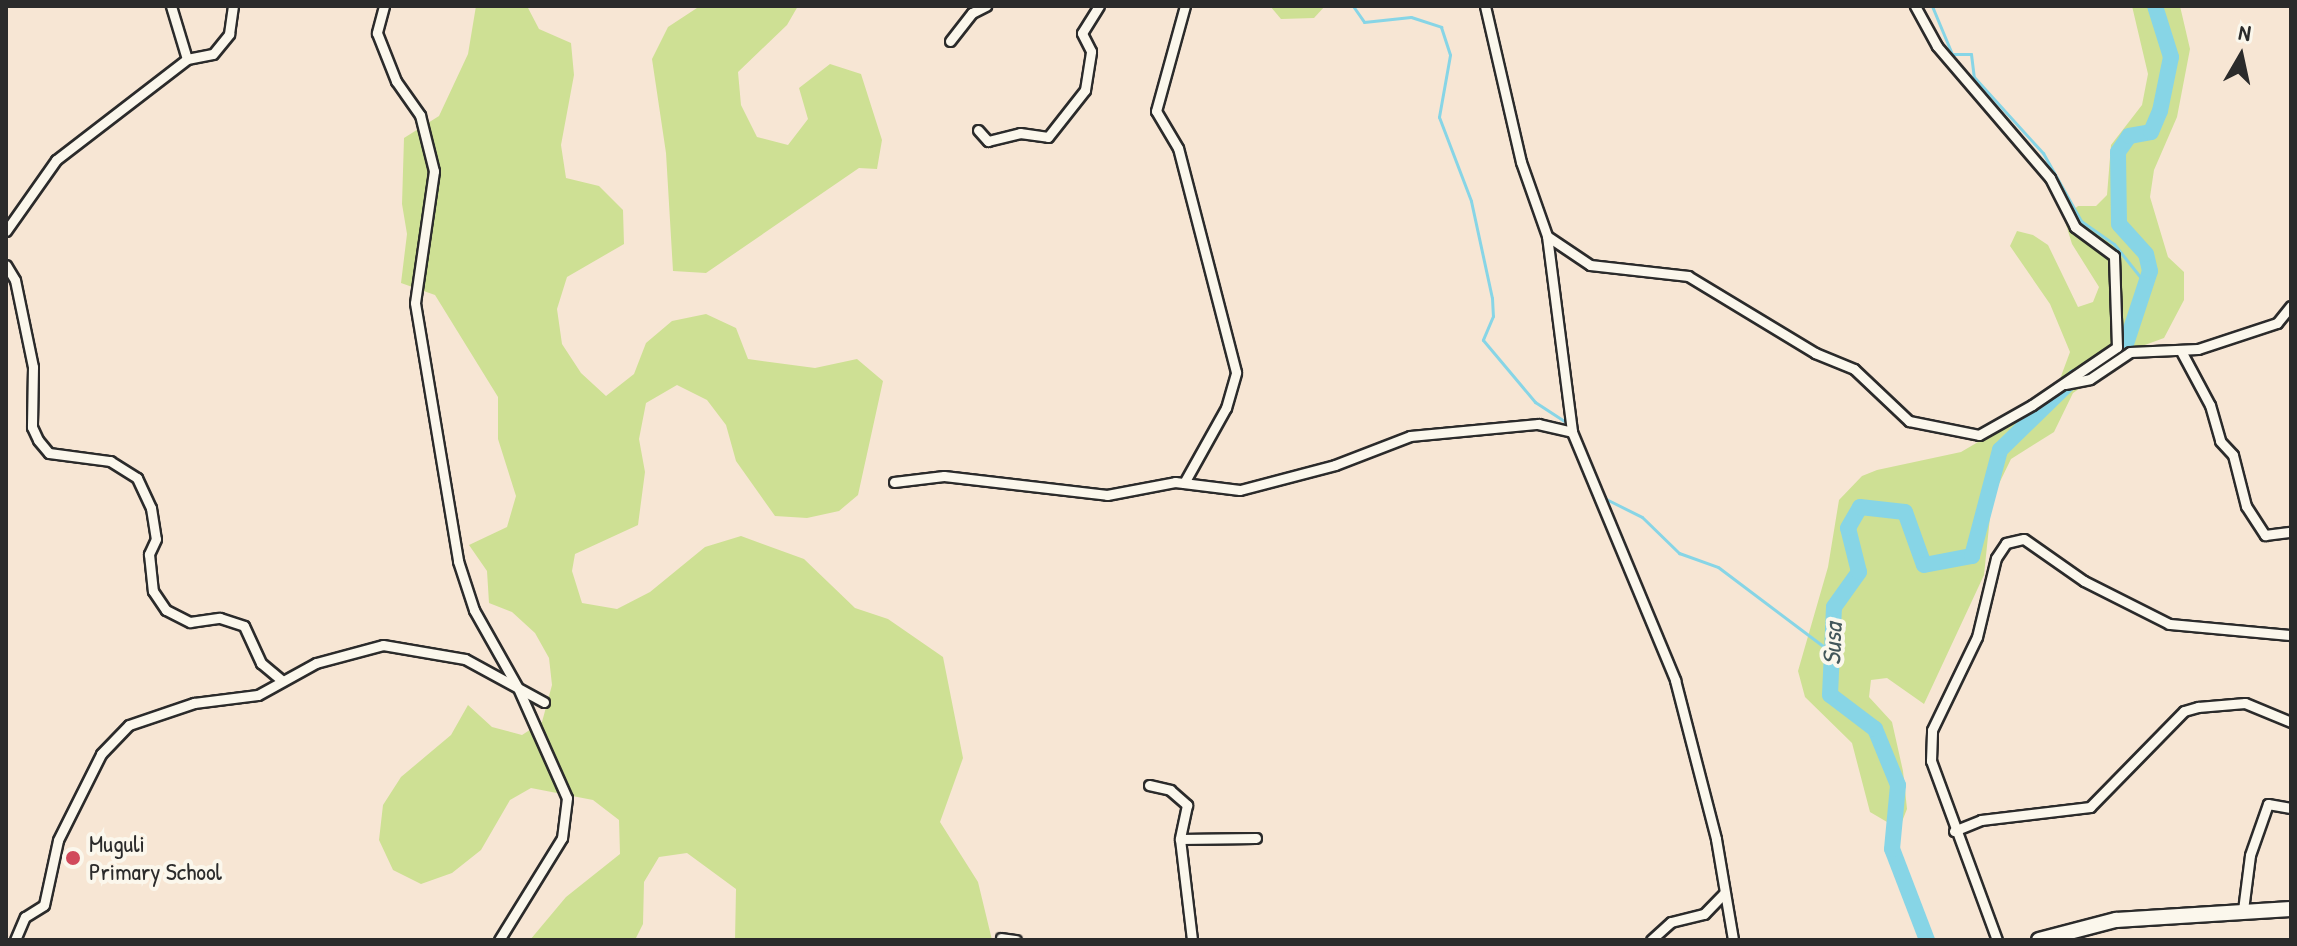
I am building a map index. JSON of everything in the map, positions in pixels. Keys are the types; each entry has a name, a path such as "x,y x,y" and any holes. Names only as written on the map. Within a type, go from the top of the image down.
{"main road":[{"path":"2039,940 2116,920 2291,909"}],"street":[{"path":"171,6 187,59"},
{"path":"6,231 56,160 187,59 213,54 226,39 233,6"},
{"path":"384,6 377,33 396,81 420,115 434,171 415,303 458,561 474,610 518,688 567,798 567,815 557,848 499,940"},
{"path":"950,41 972,13 986,6"},
{"path":"978,130 988,141 1020,133 1048,137 1085,90 1091,51 1082,33 1099,6"},
{"path":"1184,483 1226,408 1236,372 1178,148 1156,111 1185,6"},
{"path":"1485,6 1517,148 1547,236 1571,427 1579,461 1629,559 1675,680 1716,839 1733,940"},
{"path":"1547,236 1590,265 1688,276 1815,353 1854,369 1909,421 1979,435 2065,384 2117,347 2114,256 2075,227 2050,178 1937,46 1915,6"},
{"path":"6,265 15,280 33,367 32,427 38,440 49,453 110,461 137,478 151,508 156,539 149,554 153,591 166,610 190,622 220,618 244,626 261,663 280,679"},
{"path":"2065,384 2090,379 2130,352 2181,351 2277,323 2291,306"},
{"path":"2181,351 2210,405 2220,441 2233,455 2246,506 2265,535 2291,532"},
{"path":"894,482 944,476 1107,495 1155,484 1184,483 1240,490 1423,434 1538,424 1571,427"},
{"path":"1997,940 1954,831 1931,761 1932,730 1977,637 1998,552 2011,540 2024,539 2084,581 2169,624 2291,635"},
{"path":"15,940 25,917 44,905 58,840 101,754 129,725 181,707 258,695 280,679 351,651 390,646 465,659 544,702"},
{"path":"1954,831 1981,820 2090,807 2184,711 2245,703 2291,722"},
{"path":"1149,785 1170,790 1185,802 1187,819 1180,839 1192,940"},
{"path":"2243,910 2250,855 2268,804 2291,808"},
{"path":"1180,839 1256,838"},
{"path":"1651,940 1671,922 1704,914 1723,894"},
{"path":"1001,938 1016,940"}],"green space":[{"path":"476,6 527,6 539,29 571,43 574,75 561,145 566,178 599,186 623,210 624,244 567,277 557,309 562,344 581,373 606,396 634,374 646,343 672,321 706,314 736,328 748,359 815,368 857,359 883,381 858,495 839,511 807,518 775,516 736,461 726,425 707,400 677,385 646,403 639,439 645,472 638,525 575,554 572,571 582,603 617,609 650,592 705,547 741,536 804,559 855,608 888,619 943,657 963,758 940,822 978,882 992,940 735,940 736,889 687,853 659,857 644,882 643,924 635,940 530,940 566,897 620,854 619,820 593,800 531,788 510,800 481,850 452,873 421,884 393,870 379,840 383,805 401,777 451,735 468,705 492,727 522,735 542,722 552,685 549,658 535,633 512,612 489,603 487,571 469,545 507,527 516,496 498,439 498,397 435,295 401,283 407,234 402,204 404,138 439,116 468,54"},
{"path":"700,6 798,6 787,25 738,72 741,105 757,137 788,145 808,119 799,88 830,64 861,74 882,140 877,169 859,168 706,273 673,271 666,153 652,59 668,27"},
{"path":"1270,6 1325,6 1314,18 1281,19"},
{"path":"2132,6 2180,6 2190,49 2177,117 2154,170 2150,197 2168,257 2184,272 2184,300 2164,338 2142,346 2073,393 2054,432 2011,459 1992,498 1984,575 1924,704 1887,678 1871,680 1869,697 1892,722 1903,771 1907,809 1899,829 1870,812 1852,743 1805,697 1798,671 1828,567 1839,500 1862,476 1877,470 1961,452 2002,428 2060,379 2070,352 2050,304 2010,246 2017,231 2033,235 2048,245 2078,307 2093,302 2099,287 2072,244 2064,218 2078,206 2096,206 2107,195 2111,145 2142,105 2148,74"}],"waterway":[{"path":"1353,6 1364,22 1411,17 1441,27 1450,55 1439,117 1471,201 1492,298 1493,316 1483,340 1535,402 1567,423"},
{"path":"1932,6 1952,54 1971,54 1974,77 2043,153 2081,221 2114,244 2145,283"},
{"name":"Susa","path":"1927,940 1892,849 1898,785 1875,729 1830,695 1834,607 1859,572 1848,528 1860,507 1905,512 1924,565 1972,556 2000,450 2075,377 2103,368 2124,350 2150,271 2146,254 2119,224 2118,152 2129,136 2151,132 2160,111 2171,57 2155,6"},
{"path":"1600,489 1606,499 1642,517 1679,553 1718,567 1832,653"}],"place":[{"name":"Muguli Primary School","path":"73,858"}]}
